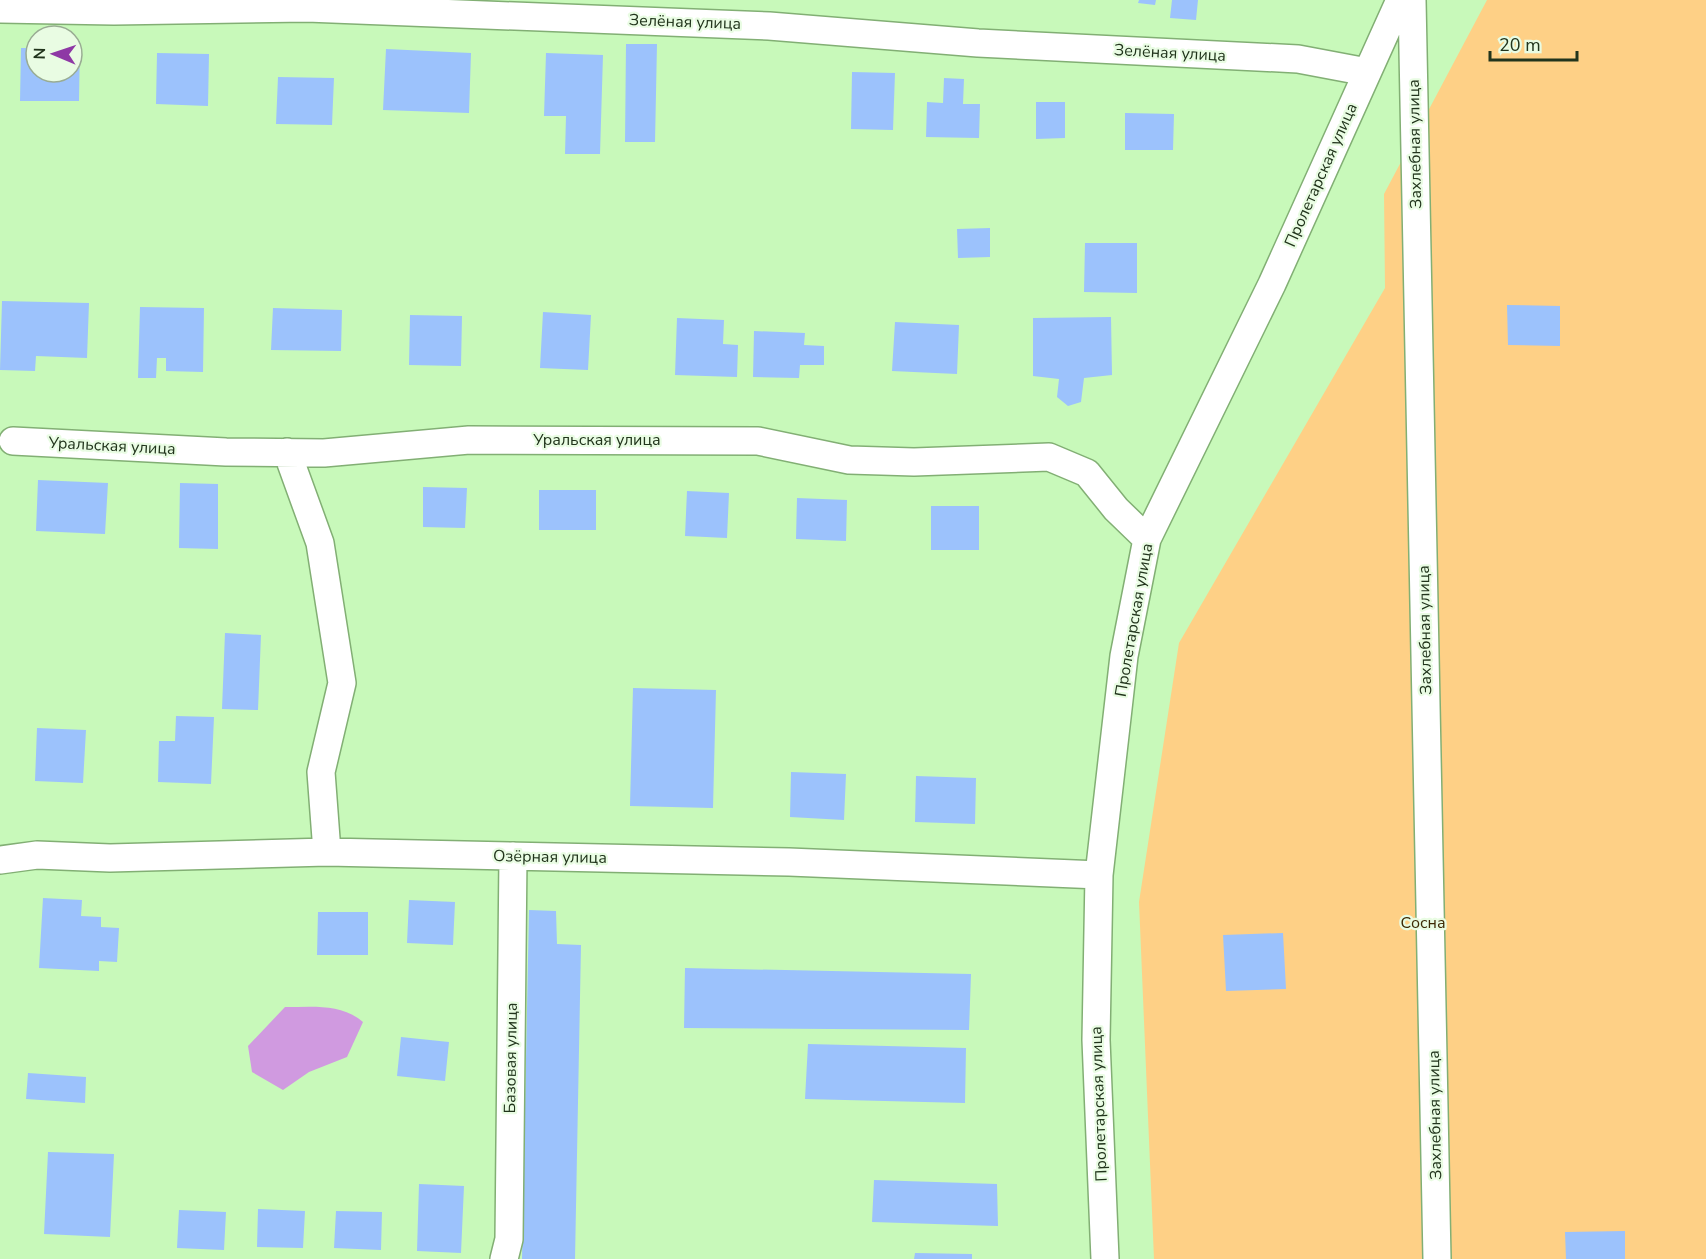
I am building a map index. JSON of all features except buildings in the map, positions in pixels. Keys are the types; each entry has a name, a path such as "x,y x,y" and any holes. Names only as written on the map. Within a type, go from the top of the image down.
{"street":[{"name":"Пролетарская улица","path":"1105,1259 1096,1040 1099,875 1124,656 1147,539 1272,284 1400,0"},
{"name":"Захлебная улица","path":"1412,0 1437,1259"},
{"name":"Зелёная улица","path":"0,9 114,11 307,4 769,26 990,43 1298,59 1367,72"},
{"name":"Уральская улица","path":"13,441 226,452 324,453 468,440 637,439 758,441 849,460 914,462 1049,457 1087,473 1116,509 1147,539"},
{"path":"287,452 320,543 342,683 321,772 327,852"},
{"name":"Озёрная улица","path":"0,860 37,855 110,858 327,852 789,862 1099,875"},
{"name":"Базовая улица","path":"504,1259 508,1239 513,856"}],"green space":[{"name":"Сосна","path":"1487,0 1706,0 1706,1259 1154,1259 1139,902 1179,643 1385,288 1384,194"}],"shaded area":[{"path":"285,1007 326,1007 345,1012 363,1022 347,1057 309,1072 283,1090 252,1072 248,1046"}]}
